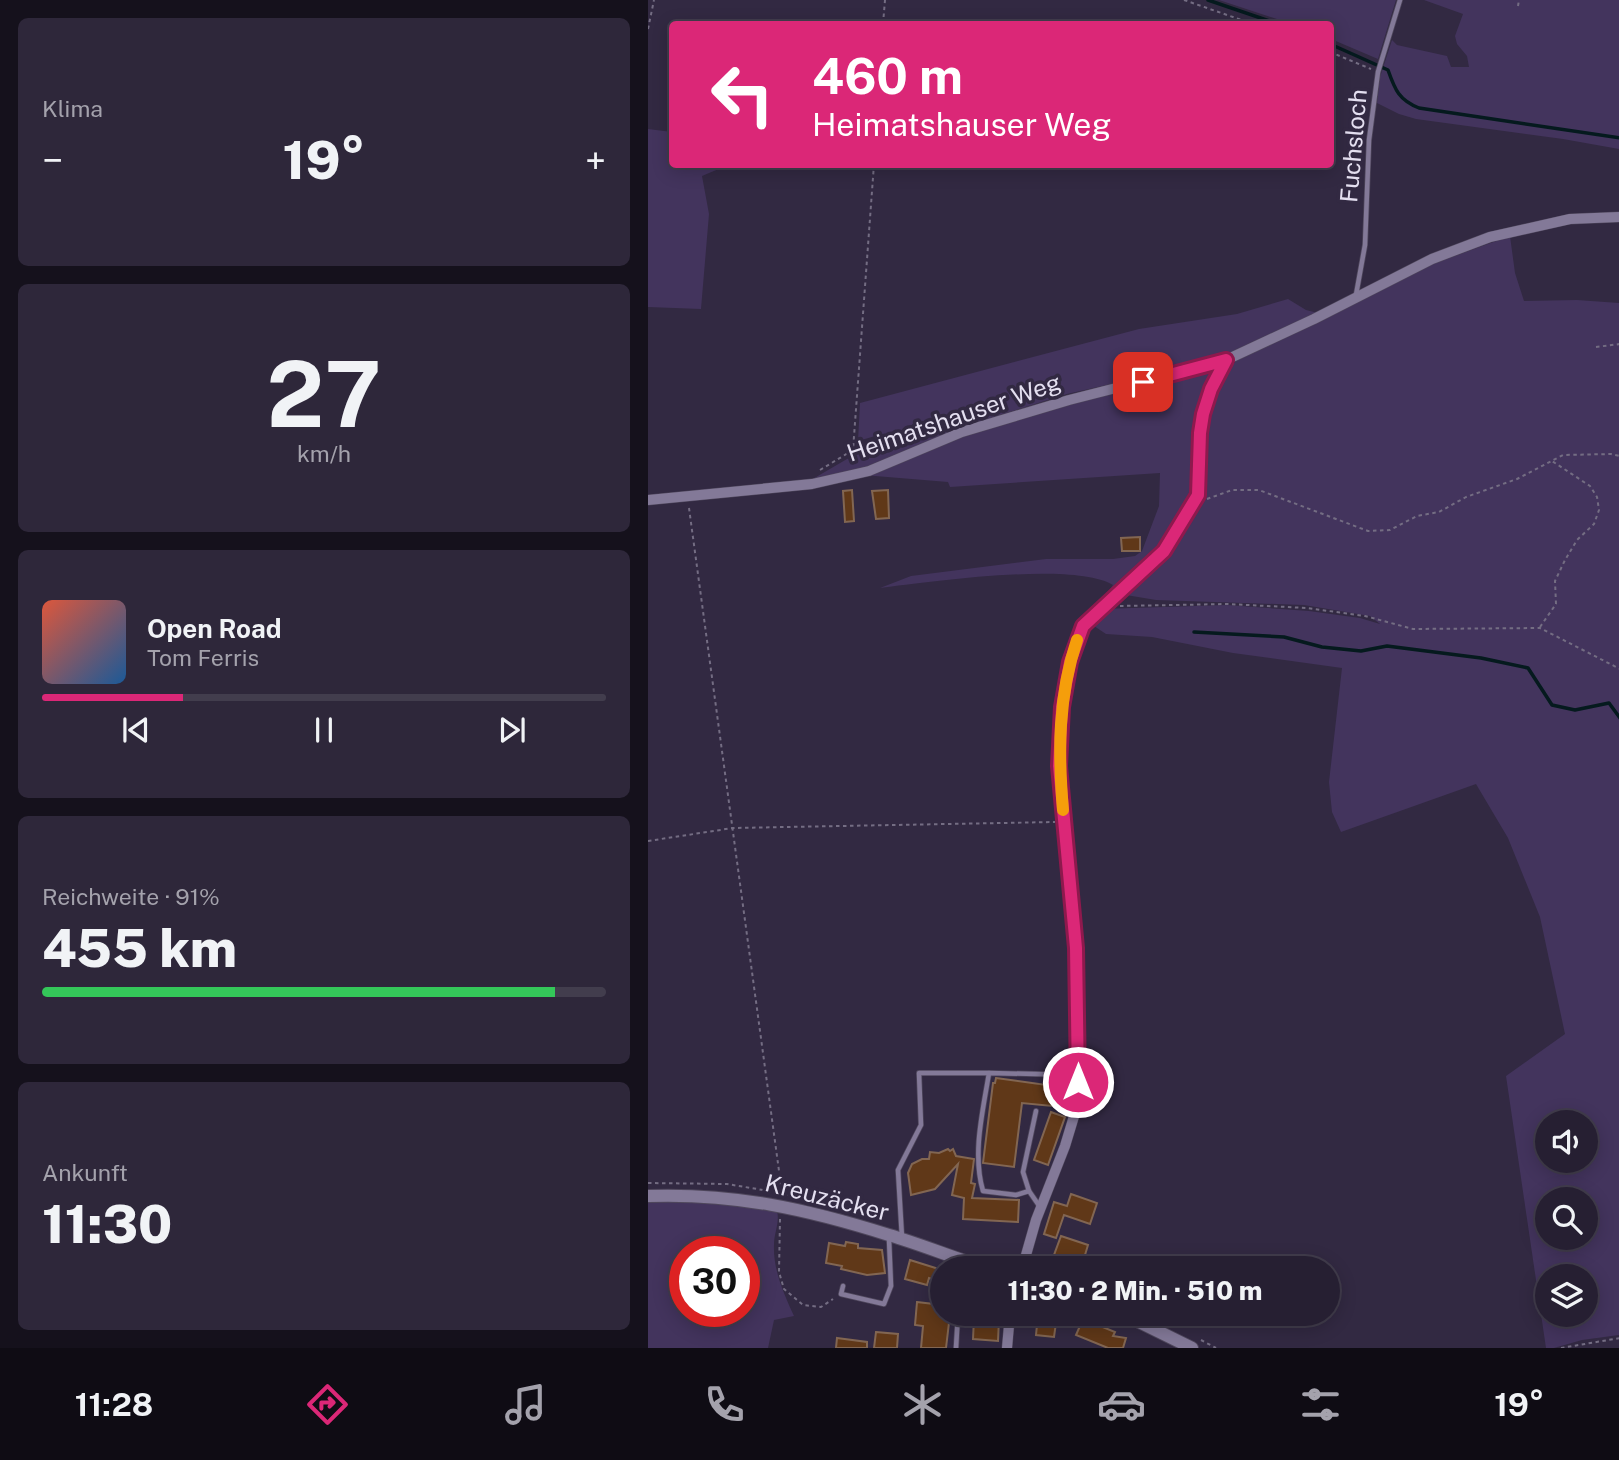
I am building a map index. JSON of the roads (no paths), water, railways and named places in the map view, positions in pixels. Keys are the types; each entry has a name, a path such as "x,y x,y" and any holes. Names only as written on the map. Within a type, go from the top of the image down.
{"street":[{"name":"Heimatshauser Weg","path":"648,500 812,484 869,471 962,432 1069,400 1226,360 1432,259 1490,237 1570,219 1619,217"},
{"path":"1026,1256 1075,1112 1078,1078 1077,957 1059,766 1062,707 1070,662 1083,626 1164,551 1198,495 1203,414 1211,389 1226,360"},
{"name":"Kreuzäcker","path":"648,1195 723,1196 782,1206 889,1234 952,1256"},
{"path":"1007,1348 1009,1326"},
{"path":"1147,1326 1192,1348"}],"lane":[{"name":"Fuchsloch","path":"1356,297 1365,244 1369,140 1378,70 1400,0"},
{"path":"902,1239 898,1170 921,1125 919,1073 989,1073 1078,1078"},
{"path":"989,1073 979,1148 979,1178 983,1191 1016,1195 1029,1191"},
{"path":"1036,1111 1023,1172 1029,1191 1041,1208"},
{"path":"843,1286 841,1294 884,1304 891,1286 889,1234"},
{"path":"956,1348 957,1326"}],"waterway":[{"path":"1208,0 1269,21"},
{"path":"1334,46 1388,70 1399,94 1419,108 1620,138"},
{"path":"1194,632 1284,637 1322,647 1361,651 1387,646 1481,658 1528,668 1552,705 1575,710 1609,703 1620,718"}]}
